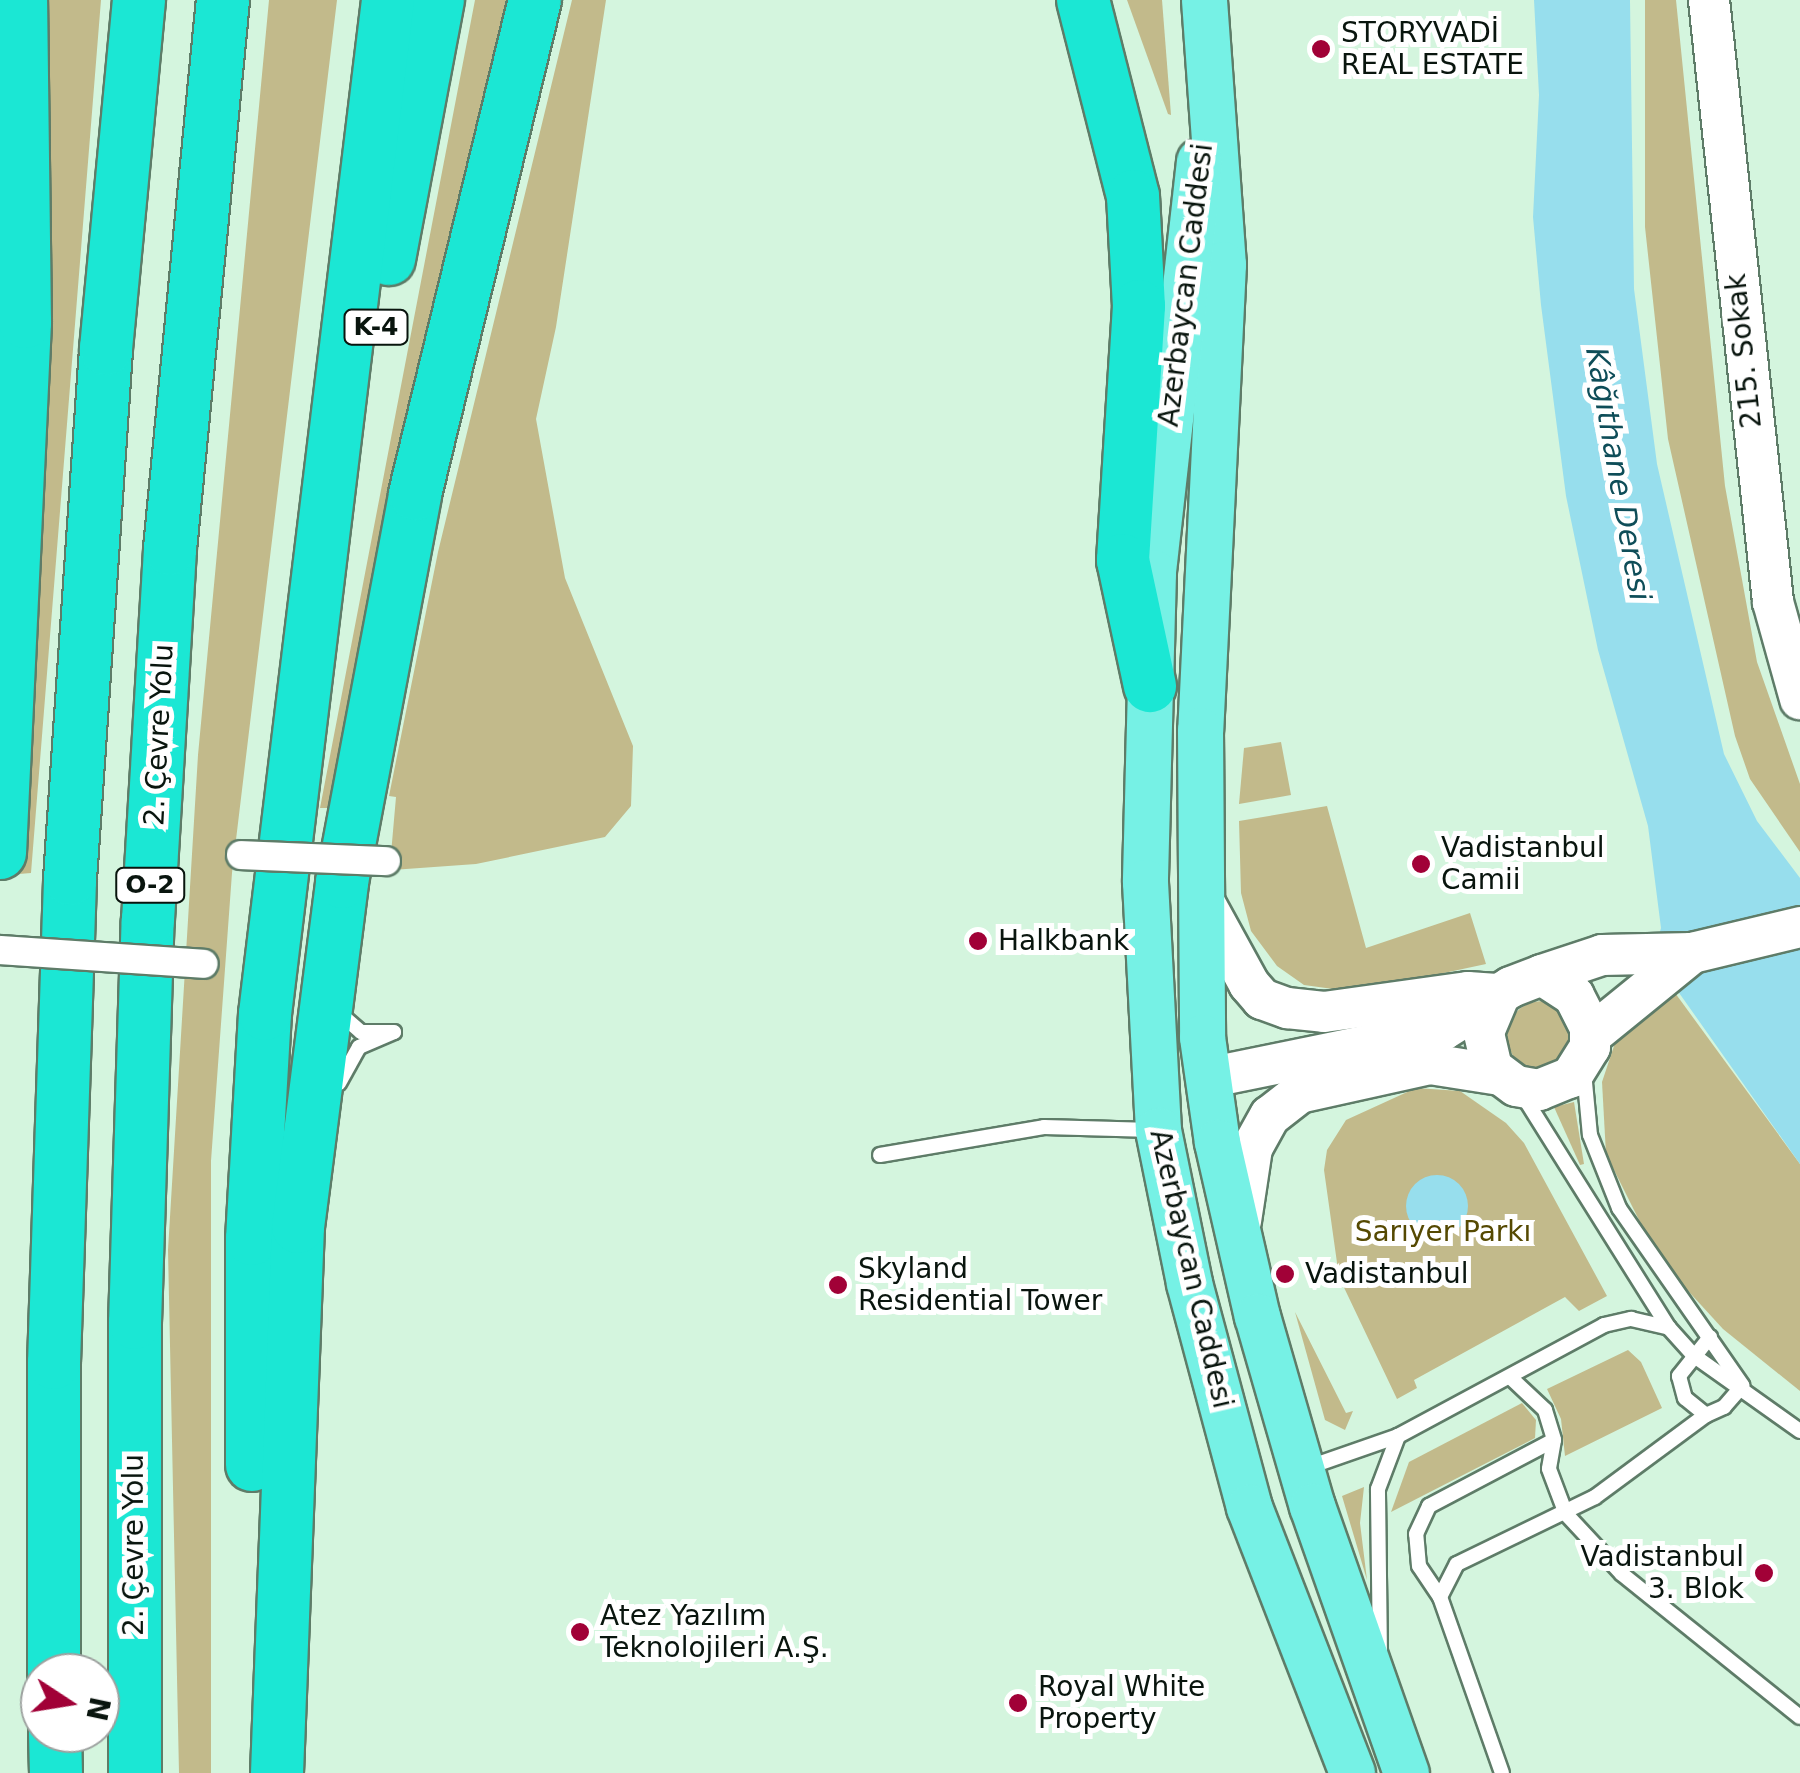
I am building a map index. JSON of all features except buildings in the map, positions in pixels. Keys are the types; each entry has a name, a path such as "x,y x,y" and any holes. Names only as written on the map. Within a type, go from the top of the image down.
{"highway":[{"path":"0,853 26,322 21,0"},
{"path":"54,1653 54,1363 70,879 106,349 139,0"},
{"name":"2. Çevre Yolu","path":"135,1773 136,1322 148,938 170,548 222,0"},
{"path":"248,1773 256,1133 278,886 388,0"},
{"name":"K-4","path":"310,652 438,0"},
{"path":"277,1773 290,1340 329,975 384,642 535,0"},
{"path":"1083,0 1133,196 1139,306 1124,560 1150,686"}],"main road":[{"path":"1204,0 1213,105"},
{"name":"Azerbaycan Caddesi","path":"1213,105 1195,174 1162,469 1150,686 1146,940 1158,1130 1189,1283 1249,1508 1352,1773"},
{"name":"Azerbaycan Caddesi","path":"1213,105 1223,264 1206,559 1199,885 1198,976 1207,1078 1238,1245 1300,1468 1406,1773"},
{"path":"1158,1130 1166,1103 1181,1088 1207,1078"}],"street":[{"name":"215. Sokak","path":"1709,0 1772,602 1800,698"},
{"name":"215. Sokak","path":"1731,0 1767,376 1800,621"},
{"path":"241,855 386,861"},
{"path":"1199,885 1204,910 1262,999 1288,1008 1324,1012 1468,992 1500,994"},
{"path":"1207,1078 1442,1030 1500,994 1602,955 1692,953 1800,928"},
{"path":"0,950 204,964"},
{"path":"1238,1245 1252,1148 1270,1116 1300,1093 1430,1064 1556,1086 1587,1048 1692,953"},
{"path":"1542,976 1574,996 1587,1048"},
{"path":"1500,994 1484,1032 1484,1053 1508,1080"}],"lane":[{"path":"329,975 346,1026 394,1032 348,1058 334,1102"},
{"path":"1587,1048 1584,1099 1602,1174 1645,1253 1710,1337 1742,1386"},
{"path":"1508,1080 1669,1328 1694,1355 1742,1386 1800,1432"},
{"path":"290,1340 330,1118"},
{"path":"880,1154 1044,1127 1158,1130"},
{"path":"1300,1468 1342,1460 1398,1436 1604,1325 1631,1319 1669,1328"},
{"path":"1706,1415 1679,1388 1694,1355 1710,1337"},
{"path":"1510,1377 1545,1410 1554,1440 1549,1469 1566,1514 1622,1574 1800,1717"},
{"path":"1440,1597 1457,1564 1474,1550 1566,1514 1706,1415 1724,1407 1742,1386"},
{"path":"1375,1687 1384,1634 1374,1540 1378,1489 1398,1436"},
{"path":"1502,1773 1440,1597 1418,1566 1416,1534 1430,1506 1554,1440"}],"green space":[{"path":"47,0 101,0 31,873 19,874 39,514"},
{"path":"269,0 337,0 232,873 211,1161 211,1773 179,1773 168,1250 198,755"},
{"path":"475,0 518,0 412,394 329,808 320,808"},
{"path":"572,0 606,0 556,327 536,419 565,578 633,746 631,806 605,837 476,864 378,871 390,865 396,797 389,796 438,552"},
{"path":"1127,0 1162,0 1171,115 1168,114"},
{"path":"1645,0 1676,0 1725,486 1757,662 1800,784 1800,852 1750,779 1735,736 1668,439 1645,227"},
{"path":"1281,742 1291,795 1239,804 1244,748"},
{"path":"1327,806 1366,948 1470,913 1486,964 1355,992 1304,985 1277,966 1251,931 1241,893 1239,821"},
{"path":"1670,986 1800,1164 1800,1391 1723,1329 1658,1258 1606,1154 1602,1082 1615,1043 1643,1005"},
{"path":"1542,1001 1567,1011 1577,1036 1567,1061 1542,1071 1517,1061 1507,1036 1517,1011"},
{"name":"Sarıyer Parkı","path":"1416,1088 1460,1091 1506,1123 1524,1143 1607,1296 1579,1311 1565,1297 1414,1380 1417,1388 1397,1399 1339,1277 1324,1170 1327,1150 1346,1120"},
{"path":"1574,1102 1584,1164 1580,1165 1554,1107"},
{"path":"1295,1312 1346,1413 1353,1411 1345,1430 1325,1420"},
{"path":"1628,1350 1641,1362 1662,1408 1565,1456 1561,1419 1547,1389"},
{"path":"1522,1403 1536,1420 1535,1438 1391,1512 1409,1462"},
{"path":"1364,1487 1360,1523 1367,1580 1342,1496"}],"water":[{"name":"Kâğıthane Deresi","path":"1534,0 1630,0 1634,289 1657,464 1724,754 1757,821 1800,878 1800,1164 1653,956 1661,928 1648,826 1598,650 1566,496 1541,305 1533,217 1539,95"},
{"path":"1437,1175 1459,1184 1468,1206 1459,1228 1437,1237 1415,1228 1406,1206 1415,1184"}],"place":[{"name":"STORYVADİ REAL ESTATE","path":"1321,49"},
{"name":"Vadistanbul Camii","path":"1421,864"},
{"name":"Halkbank","path":"978,941"},
{"name":"Vadistanbul","path":"1285,1274"},
{"name":"Skyland Residential Tower","path":"838,1285"},
{"name":"Vadistanbul 3. Blok","path":"1764,1573"},
{"name":"Atez Yazılım Teknolojileri A.Ş.","path":"580,1632"},
{"name":"Royal White Property","path":"1018,1703"}]}
